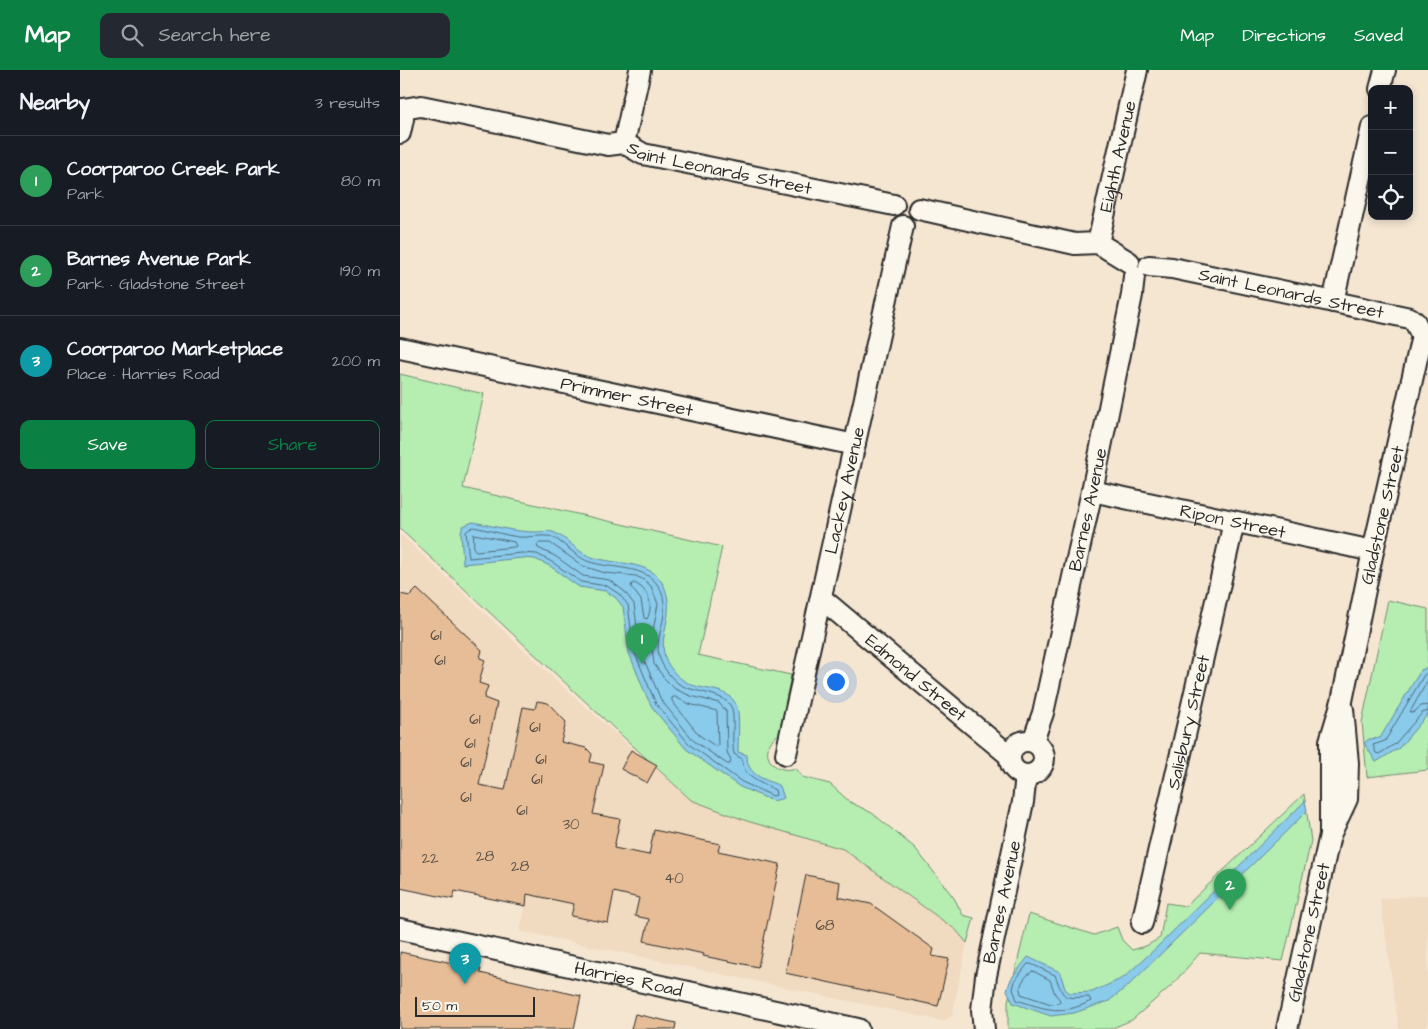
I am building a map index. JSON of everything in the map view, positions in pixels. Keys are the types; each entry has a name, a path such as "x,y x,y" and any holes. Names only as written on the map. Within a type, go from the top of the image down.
{"street":[{"path":"624,143 640,70"},
{"name":"Eighth Avenue","path":"1098,243 1136,70"},
{"path":"1381,85 1385,70"},
{"name":"Saint Leonards Street","path":"401,108 421,106 608,145 624,143 643,154 894,205"},
{"path":"400,133 403,119 401,108"},
{"path":"1333,302 1371,130"},
{"path":"902,199 908,199 916,204 918,209 917,219 909,225 903,226 894,220 892,210 894,205 902,199"},
{"path":"918,209 1075,244 1098,243"},
{"name":"Lackey Avenue","path":"786,754 903,226"},
{"name":"Saint Leonards Street","path":"1098,243 1137,268 1172,268 1410,318 1424,330"},
{"name":"Barnes Avenue","path":"1033,741 1042,713 1092,491 1137,268"},
{"name":"Gladstone Street","path":"1288,1029 1330,835 1330,741 1342,701 1373,551 1424,330"},
{"name":"Primmer Street","path":"400,348 855,445"},
{"name":"Ripon Street","path":"1092,491 1373,551"},
{"name":"Salisbury Street","path":"1142,922 1234,522"},
{"name":"Edmond Street","path":"821,598 1010,756"},
{"path":"1033,741 1042,748 1045,759 1041,769 1036,773 1026,775 1012,767 1010,756 1018,743 1033,741"},
{"name":"Barnes Avenue","path":"984,1029 982,1010 986,976 1023,802 1026,775"},
{"name":"Harries Road","path":"400,929 791,1022 858,1029"}],"shaded area":[{"path":"400,534 571,694 691,800 747,821 843,849 956,930 967,943 952,1016 943,1021 520,931 542,832 435,810 400,668"},
{"path":"1428,895 1428,1029 1399,1029 1380,899"}],"green space":[{"path":"400,374 484,394 463,488 722,547 698,655 791,675 779,734 768,747 770,760 780,768 796,768 802,777 830,784 850,802 872,813 915,848 954,898 963,915 974,918 967,943 956,930 843,849 747,821 691,800 400,529"},
{"path":"1388,600 1428,609 1428,770 1367,777 1362,722"},
{"path":"1304,794 1311,841 1283,961 1200,953 1172,985 1132,1020 1110,1029 1008,1029 1008,1001 1029,914 1094,935 1117,927 1122,940 1132,950 1146,946 1160,938 1166,903 1186,906"}],"water":[{"path":"473,522 520,531 553,532 589,556 636,565 655,574 662,583 667,595 668,615 663,643 667,661 675,674 686,682 725,694 734,701 738,716 738,752 747,755 753,772 780,786 784,798 773,801 740,787 686,749 652,707 646,695 629,653 623,607 616,598 606,591 579,587 550,566 535,559 522,558 463,564 461,532 463,526"},
{"path":"1428,667 1428,714 1399,748 1376,762 1364,743 1369,739 1380,738 1421,670"},
{"path":"1305,801 1307,811 1129,985 1109,1001 1074,1013 1051,1016 1013,1003 1007,990 1011,979 1028,957 1060,972 1065,989 1070,993 1092,992 1123,978 1156,948"}],"building":[{"path":"417,589 482,650 480,658 485,660 479,683 488,686 484,698 497,703 479,785 505,790 523,707 535,709 537,701 548,703 566,722 561,742 586,748 592,754 590,762 604,765 593,814 620,819 614,848 649,855 654,830 720,844 718,851 780,864 758,967 703,956 704,954 644,941 649,919 635,916 639,898 614,892 608,923 571,916 574,904 527,894 526,906 455,891 453,899 400,888 400,594 410,596"},
{"path":"631,750 657,765 647,783 621,769"},
{"path":"806,875 840,882 838,897 871,904 934,949 932,956 949,959 938,1006 785,973"},
{"path":"400,952 481,969 480,973 581,996 574,1029 400,1029"},
{"path":"635,1014 676,1023 675,1029 631,1029"}],"place":[{"name":"Coorparoo Creek Park","path":"642,664"},
{"name":"Barnes Avenue Park","path":"1230,910"},
{"name":"Coorparoo Marketplace","path":"465,984"}]}
